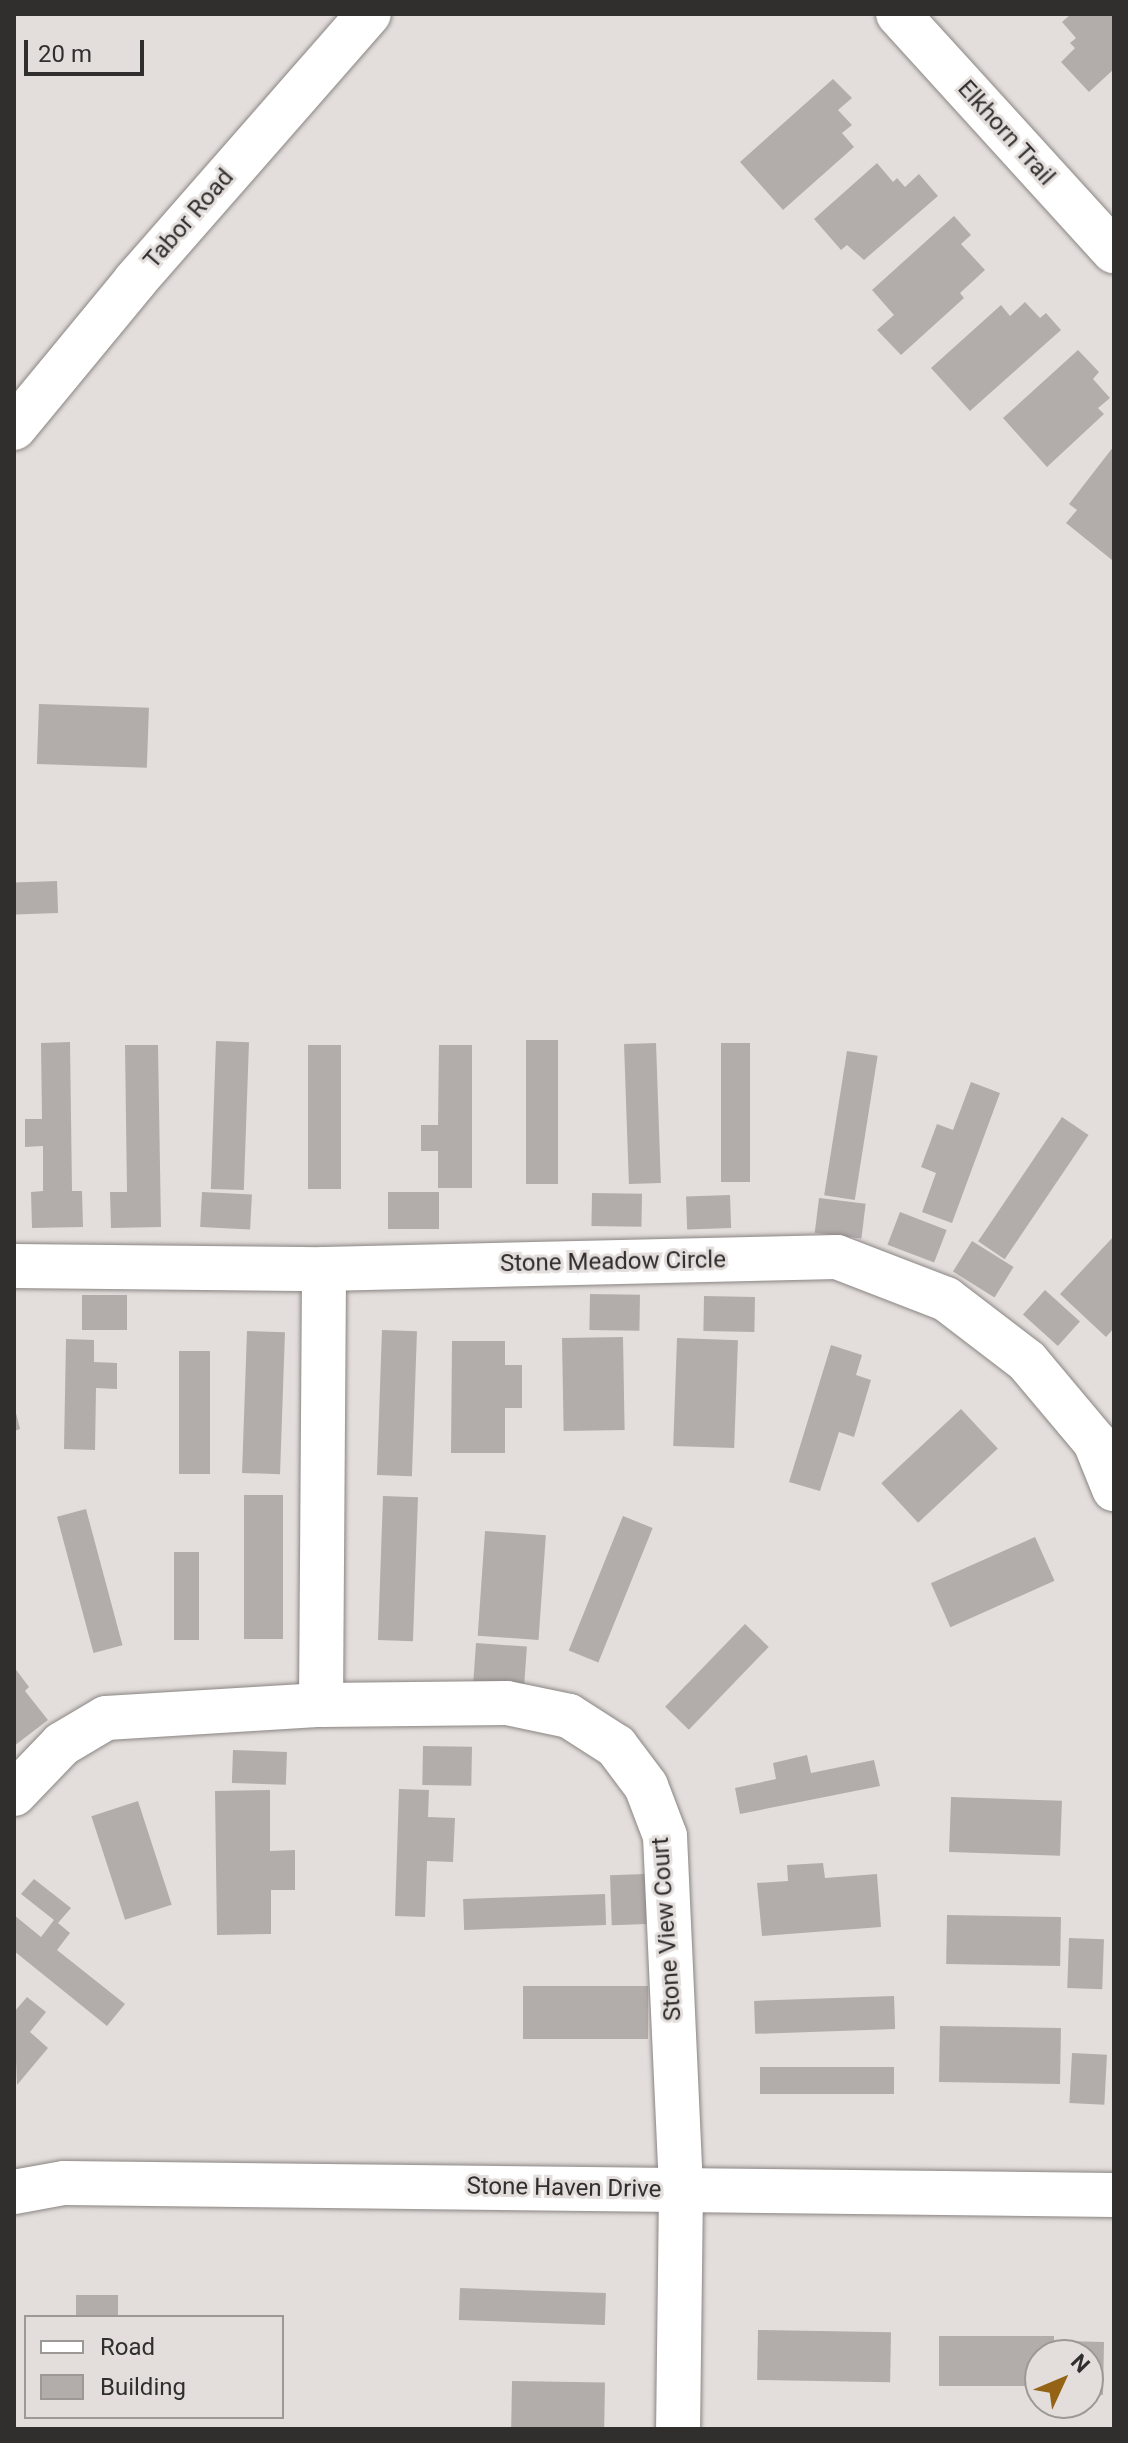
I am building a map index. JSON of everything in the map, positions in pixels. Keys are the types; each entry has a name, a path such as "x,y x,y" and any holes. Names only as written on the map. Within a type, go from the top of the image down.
{"street":[{"name":"Tabor Road","path":"14,428 135,281 369,14"},
{"name":"Elkhorn Trail","path":"898,14 1114,251"},
{"name":"Stone Meadow Circle","path":"14,1266 324,1269 837,1257 946,1299 1027,1361 1095,1442 1114,1489"},
{"path":"321,1705 324,1269"},
{"name":"Stone View Court","path":"14,1794 62,1744 106,1718 321,1705 507,1703 569,1716 616,1746 646,1786 665,1836 681,2189 678,2429"},
{"name":"Stone Haven Drive","path":"14,2192 64,2183 1114,2195"}],"building":[{"path":"1071,14 1114,14 1114,69 1089,92 1061,62 1075,48 1070,43 1076,38 1062,22"},
{"path":"833,79 852,98 838,110 852,125 842,133 854,147 783,210 740,162"},
{"path":"877,163 893,182 897,178 905,187 919,174 938,196 864,260 847,245 841,250 814,219"},
{"path":"954,216 971,235 961,244 985,270 960,293 964,298 901,355 877,330 894,315 872,290"},
{"path":"1025,302 1040,318 1046,313 1061,330 970,411 931,368 1001,305 1010,316"},
{"path":"1078,350 1099,372 1093,379 1110,398 1098,408 1104,414 1047,467 1003,418"},
{"path":"1114,446 1112,560 1066,523 1077,510 1069,504"},
{"path":"39,704 149,708 147,768 37,764"},
{"path":"57,881 58,913 15,914 14,883"},
{"path":"526,1040 558,1040 558,1184 526,1184"},
{"path":"216,1041 249,1042 244,1190 211,1189"},
{"path":"70,1042 72,1191 82,1191 83,1227 32,1228 31,1192 43,1191 43,1146 25,1147 25,1119 42,1119 41,1043"},
{"path":"656,1043 661,1183 629,1184 624,1044"},
{"path":"721,1043 750,1043 750,1182 721,1182"},
{"path":"125,1045 158,1045 161,1227 111,1228 110,1192 127,1192"},
{"path":"308,1045 341,1045 341,1189 308,1189"},
{"path":"439,1045 472,1045 472,1188 438,1188 438,1151 421,1151 421,1125 438,1125"},
{"path":"847,1051 878,1056 855,1200 824,1195"},
{"path":"971,1082 1000,1093 952,1223 922,1212 936,1173 921,1167 937,1124 953,1130"},
{"path":"1062,1117 1089,1135 1005,1259 978,1241"},
{"path":"202,1192 252,1195 250,1230 200,1227"},
{"path":"388,1192 439,1192 439,1229 388,1229"},
{"path":"592,1193 642,1194 641,1227 591,1226"},
{"path":"730,1195 731,1228 687,1230 686,1197"},
{"path":"819,1198 866,1204 861,1238 815,1233"},
{"path":"900,1212 947,1230 934,1263 887,1245"},
{"path":"1114,1236 1114,1328 1106,1337 1060,1294"},
{"path":"972,1241 1014,1267 994,1297 953,1272"},
{"path":"1045,1290 1080,1321 1058,1346 1023,1315"},
{"path":"590,1294 640,1295 639,1331 589,1330"},
{"path":"82,1295 127,1295 127,1330 82,1330"},
{"path":"704,1296 755,1297 754,1332 703,1331"},
{"path":"382,1330 417,1331 412,1476 377,1475"},
{"path":"247,1331 285,1332 280,1474 242,1473"},
{"path":"623,1337 625,1430 564,1431 562,1338"},
{"path":"677,1338 738,1340 734,1448 673,1446"},
{"path":"66,1339 94,1340 94,1362 117,1363 117,1389 96,1388 95,1450 64,1449"},
{"path":"452,1341 505,1341 505,1365 522,1365 522,1408 505,1408 505,1453 451,1453"},
{"path":"831,1345 862,1355 856,1375 871,1380 854,1437 839,1432 820,1491 789,1482"},
{"path":"179,1351 210,1351 210,1474 179,1474"},
{"path":"14,1405 20,1429 14,1431"},
{"path":"961,1409 998,1448 918,1523 881,1483"},
{"path":"244,1495 283,1495 283,1639 244,1639"},
{"path":"383,1496 418,1497 413,1641 378,1640"},
{"path":"86,1509 122,1645 94,1653 57,1517"},
{"path":"623,1516 653,1528 598,1662 569,1650"},
{"path":"485,1531 546,1535 539,1640 478,1636"},
{"path":"1035,1537 1055,1581 950,1627 931,1583"},
{"path":"174,1552 199,1552 199,1640 174,1640"},
{"path":"745,1624 769,1647 689,1730 665,1707"},
{"path":"476,1643 527,1647 524,1687 473,1684"},
{"path":"14,1667 29,1687 25,1691 48,1720 14,1746"},
{"path":"423,1746 472,1747 471,1786 422,1785"},
{"path":"233,1750 287,1752 286,1785 232,1783"},
{"path":"807,1755 811,1773 874,1760 880,1786 740,1814 735,1788 776,1779 773,1763"},
{"path":"399,1789 429,1790 428,1817 455,1818 453,1862 427,1861 425,1917 395,1916"},
{"path":"270,1790 270,1851 295,1850 295,1890 271,1890 271,1934 217,1935 215,1791"},
{"path":"951,1797 1062,1801 1060,1856 949,1852"},
{"path":"138,1801 172,1905 125,1920 91,1816"},
{"path":"823,1863 825,1878 877,1874 881,1927 762,1936 757,1883 788,1881 787,1865"},
{"path":"645,1874 647,1924 612,1925 610,1875"},
{"path":"34,1879 71,1908 58,1923 70,1933 57,1950 125,2004 107,2026 14,1951 14,1915 41,1937 54,1920 21,1894"},
{"path":"605,1894 606,1925 464,1930 463,1899"},
{"path":"947,1915 1061,1917 1060,1966 946,1964"},
{"path":"1069,1938 1104,1939 1102,1989 1067,1988"},
{"path":"523,1986 648,1986 648,2039 523,2039"},
{"path":"894,1996 895,2029 755,2034 754,2001"},
{"path":"27,1997 46,2012 30,2032 48,2048 17,2085 14,2012"},
{"path":"940,2026 1061,2028 1060,2084 939,2082"},
{"path":"1072,2053 1107,2055 1104,2105 1069,2103"},
{"path":"760,2067 894,2067 894,2094 760,2094"},
{"path":"460,2288 606,2293 605,2325 459,2320"},
{"path":"76,2295 118,2295 118,2315 76,2315"},
{"path":"758,2330 891,2332 890,2382 757,2380"},
{"path":"939,2336 1054,2336 1054,2339 1024,2339 1024,2386 939,2386"},
{"path":"512,2381 605,2383 604,2429 511,2427"}]}
